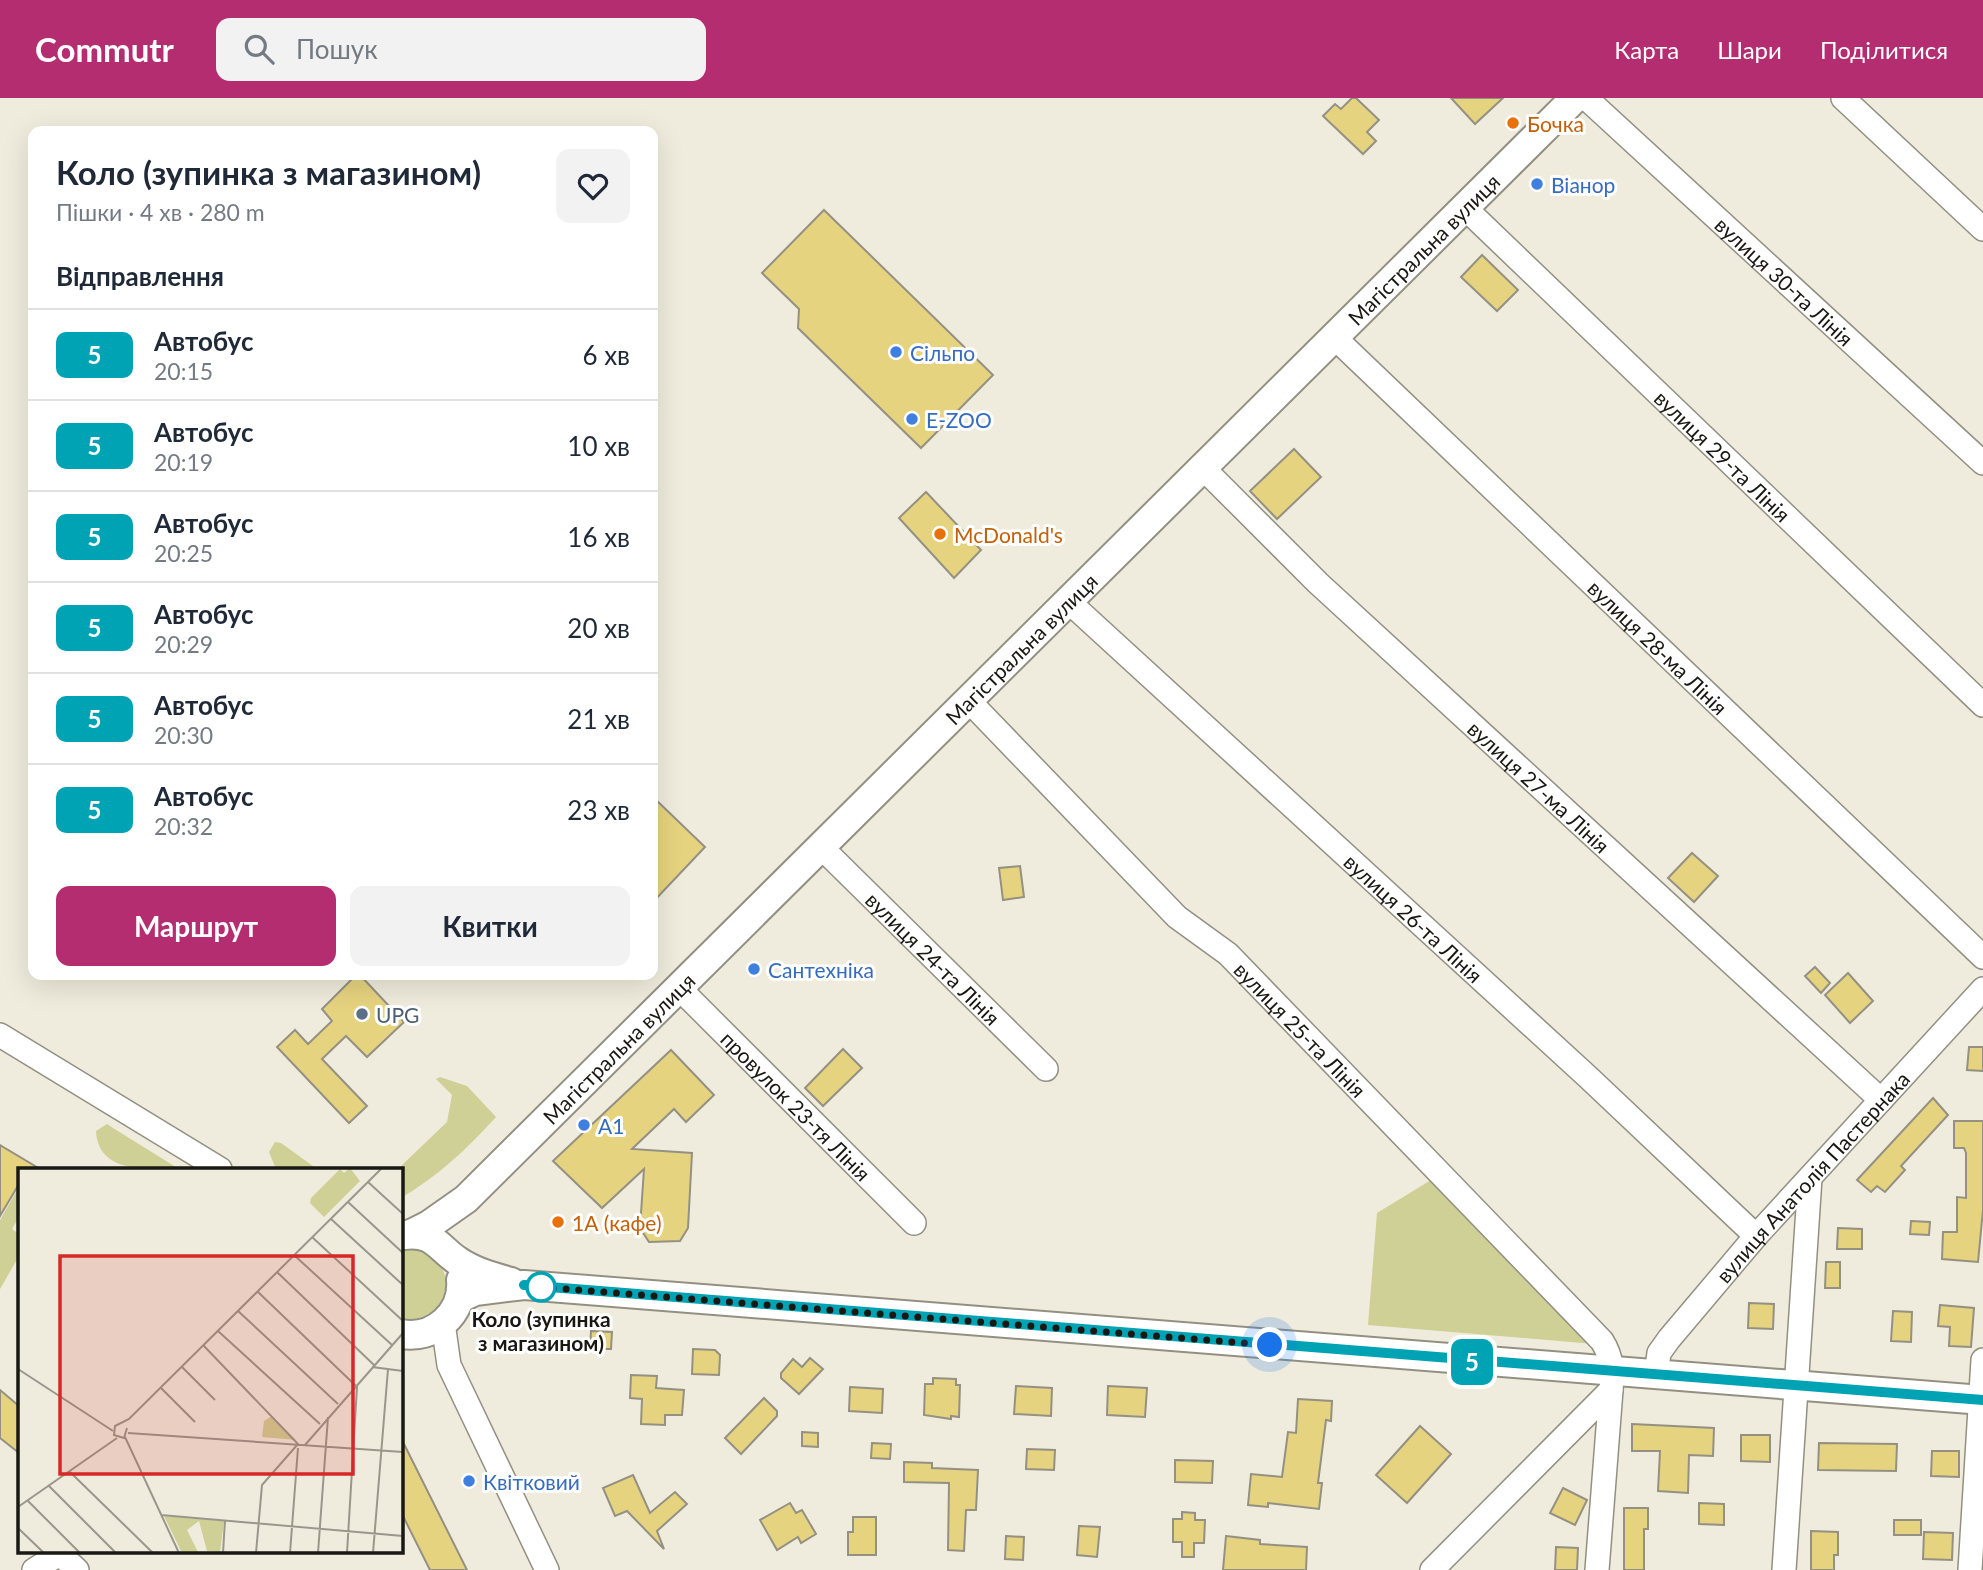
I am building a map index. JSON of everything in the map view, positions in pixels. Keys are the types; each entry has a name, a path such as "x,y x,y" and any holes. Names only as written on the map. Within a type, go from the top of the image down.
{"main road":[{"name":"Магістральна вулиця","path":"406,1235 438,1220 466,1199 970,702 1201,466 1575,98"},
{"path":"409,1334 443,1324 460,1298 461,1285 453,1257 466,1199"},
{"path":"406,1235 436,1241 453,1257 494,1277 524,1285 1612,1381 1656,1375 1981,1400"},
{"path":"460,1298 475,1291 524,1285"}],"street":[{"name":"вулиця 30-та Лінія","path":"1586,98 1983,463"},
{"path":"1843,98 1983,229"},
{"name":"вулиця 29-та Лінія","path":"1464,206 1983,705"},
{"name":"вулиця 28-ма Лінія","path":"1333,336 1983,957"},
{"name":"вулиця 27-ма Лінія","path":"1201,466 1318,583 1881,1100"},
{"name":"вулиця 26-та Лінія","path":"1068,601 1579,1068 1756,1236"},
{"name":"вулиця 25-та Лінія","path":"970,702 1177,917 1228,954 1602,1341 1612,1381"},
{"name":"вулиця 24-та Лінія","path":"821,847 1046,1069"},
{"name":"провулок 23-тя Лінія","path":"679,988 914,1223"},
{"name":"вулиця Анатолія Пастернака","path":"1656,1375 1660,1353 1668,1339 1756,1236 1983,989"},
{"path":"0,1035 218,1168"},
{"path":"1784,1570 1811,1178"},
{"path":"443,1324 449,1364 547,1570"},
{"path":"409,1334 449,1364"},
{"path":"1970,1570 1983,1360"},
{"path":"1432,1570 1612,1381"},
{"path":"1597,1570 1612,1381"},
{"path":"34,1570 67,1558"}],"green space":[{"path":"440,1077 467,1086 496,1117 452,1161 402,1197 402,1168 395,1168 400,1167 447,1122 452,1095 436,1079"},
{"path":"107,1124 177,1168 140,1168 115,1162 105,1155 99,1145 96,1131"},
{"path":"275,1142 281,1143 316,1168 276,1168 269,1152"},
{"path":"1431,1180 1594,1344 1368,1325 1377,1213"},
{"path":"18,1189 18,1219 12,1229 18,1233 18,1258 0,1289 0,1220"},
{"path":"402,1247 421,1250 435,1258 443,1270 446,1284 442,1298 434,1310 420,1317 402,1319"}],"building":[{"path":"1352,98 1356,98 1379,120 1367,132 1376,141 1363,154 1323,116 1335,104 1341,109"},
{"path":"1451,98 1503,98 1475,124"},
{"name":"Сільпо","path":"824,210 993,375 921,448 798,328 799,309 762,273"},
{"path":"1482,255 1518,290 1497,311 1461,277"},
{"path":"1294,449 1321,477 1277,519 1250,491"},
{"name":"McDonald's","path":"926,492 981,550 954,578 899,518"},
{"path":"658,802 705,847 658,897"},
{"path":"1692,853 1718,876 1694,902 1668,878"},
{"path":"1020,866 1024,897 1003,900 999,868"},
{"path":"1815,967 1830,983 1821,993 1805,976"},
{"path":"1848,973 1873,1001 1850,1023 1825,995"},
{"path":"351,980 365,980 404,1022 367,1057 346,1036 322,1059 367,1106 349,1123 277,1047 295,1030 308,1044 332,1021 322,1009"},
{"path":"1969,1047 1983,1047 1983,1071 1967,1070"},
{"path":"843,1049 862,1068 823,1106 805,1088"},
{"path":"671,1050 714,1095 686,1122 674,1109 632,1149 692,1153 688,1228 680,1241 649,1242 640,1228 644,1169 602,1208 553,1161"},
{"path":"1933,1098 1948,1115 1901,1166 1905,1170 1885,1192 1877,1186 1871,1192 1857,1180"},
{"path":"1954,1121 1983,1121 1983,1210 1978,1262 1942,1259 1943,1232 1957,1232 1957,1197 1966,1198 1966,1153 1964,1148 1954,1148"},
{"path":"0,1145 38,1168 18,1168 18,1186 0,1216"},
{"path":"1911,1221 1930,1222 1929,1235 1910,1234"},
{"path":"1838,1228 1862,1229 1862,1249 1837,1249"},
{"path":"1826,1262 1840,1262 1840,1288 1825,1288"},
{"path":"1749,1303 1774,1304 1773,1329 1748,1328"},
{"path":"1940,1305 1974,1308 1971,1347 1949,1346 1950,1327 1938,1326"},
{"path":"1893,1311 1912,1312 1911,1342 1891,1341"},
{"path":"591,1331 612,1332 611,1349 590,1349"},
{"path":"693,1349 715,1350 720,1355 719,1375 692,1374"},
{"path":"810,1358 823,1369 799,1394 781,1378 781,1373 793,1359 802,1367"},
{"path":"631,1375 657,1376 656,1388 684,1390 682,1415 665,1415 665,1425 641,1424 642,1399 630,1398"},
{"path":"933,1378 956,1379 956,1385 960,1385 959,1417 951,1416 951,1419 924,1415 925,1384 933,1384"},
{"path":"1016,1386 1052,1388 1051,1416 1014,1414"},
{"path":"1108,1386 1147,1388 1145,1417 1107,1415"},
{"path":"850,1387 883,1389 882,1413 849,1411"},
{"path":"0,1390 18,1405 18,1452 0,1438"},
{"path":"764,1398 777,1411 777,1416 741,1454 725,1438"},
{"path":"1298,1399 1332,1401 1331,1421 1326,1420 1318,1483 1322,1483 1319,1509 1268,1503 1268,1507 1248,1505 1251,1474 1282,1477 1288,1432 1296,1433"},
{"path":"1632,1424 1714,1428 1713,1456 1689,1455 1688,1493 1658,1491 1660,1451 1632,1451"},
{"path":"1420,1426 1451,1454 1407,1503 1376,1475"},
{"path":"802,1432 818,1433 818,1447 802,1446"},
{"path":"1741,1435 1770,1435 1770,1462 1741,1461"},
{"path":"402,1440 467,1570 430,1570 402,1514"},
{"path":"872,1443 891,1444 890,1459 871,1458"},
{"path":"1819,1443 1897,1444 1896,1471 1818,1470"},
{"path":"1027,1449 1055,1450 1054,1470 1026,1469"},
{"path":"1932,1451 1959,1451 1959,1477 1931,1476"},
{"path":"1175,1460 1213,1461 1212,1483 1175,1482"},
{"path":"904,1462 932,1463 932,1468 978,1470 976,1510 966,1510 964,1551 948,1550 949,1483 904,1482"},
{"path":"633,1475 650,1513 675,1492 687,1504 657,1531 664,1549 627,1511 615,1516 603,1488"},
{"path":"1563,1488 1587,1500 1575,1525 1550,1513"},
{"path":"790,1503 796,1513 802,1510 816,1534 801,1543 798,1537 777,1550 760,1520"},
{"path":"1699,1503 1724,1504 1724,1525 1699,1524"},
{"path":"1624,1508 1648,1508 1648,1529 1644,1529 1644,1570 1624,1570"},
{"path":"1182,1512 1195,1513 1195,1520 1205,1520 1204,1543 1194,1543 1194,1557 1182,1557 1182,1542 1173,1542 1173,1519 1182,1519"},
{"path":"853,1517 876,1517 876,1555 848,1555 848,1532 853,1532"},
{"path":"1894,1520 1921,1520 1921,1535 1894,1535"},
{"path":"1079,1526 1100,1527 1097,1557 1077,1555"},
{"path":"1811,1531 1838,1532 1838,1555 1834,1555 1834,1570 1811,1570"},
{"path":"1924,1532 1953,1533 1952,1560 1923,1559"},
{"path":"1006,1536 1024,1537 1023,1560 1005,1559"},
{"path":"1226,1536 1260,1540 1260,1544 1307,1547 1306,1570 1223,1570"},
{"path":"1556,1547 1578,1548 1577,1570 1555,1570"}],"bus line":[{"name":"5","path":"524,1285 1983,1400"}],"place":[{"name":"Бочка","path":"1513,123"},
{"name":"Віанор","path":"1537,184"},
{"name":"Сільпо","path":"896,352"},
{"name":"E-ZOO","path":"912,419"},
{"name":"McDonald's","path":"940,534"},
{"name":"Сантехніка","path":"754,969"},
{"name":"UPG","path":"362,1014"},
{"name":"А1","path":"584,1125"},
{"name":"1А (кафе)","path":"558,1222"},
{"name":"Коло (зупинка з магазином)","path":"541,1287"},
{"name":"Квітковий","path":"469,1481"}],"route":[{"path":"541,1287 1270,1345"}]}
